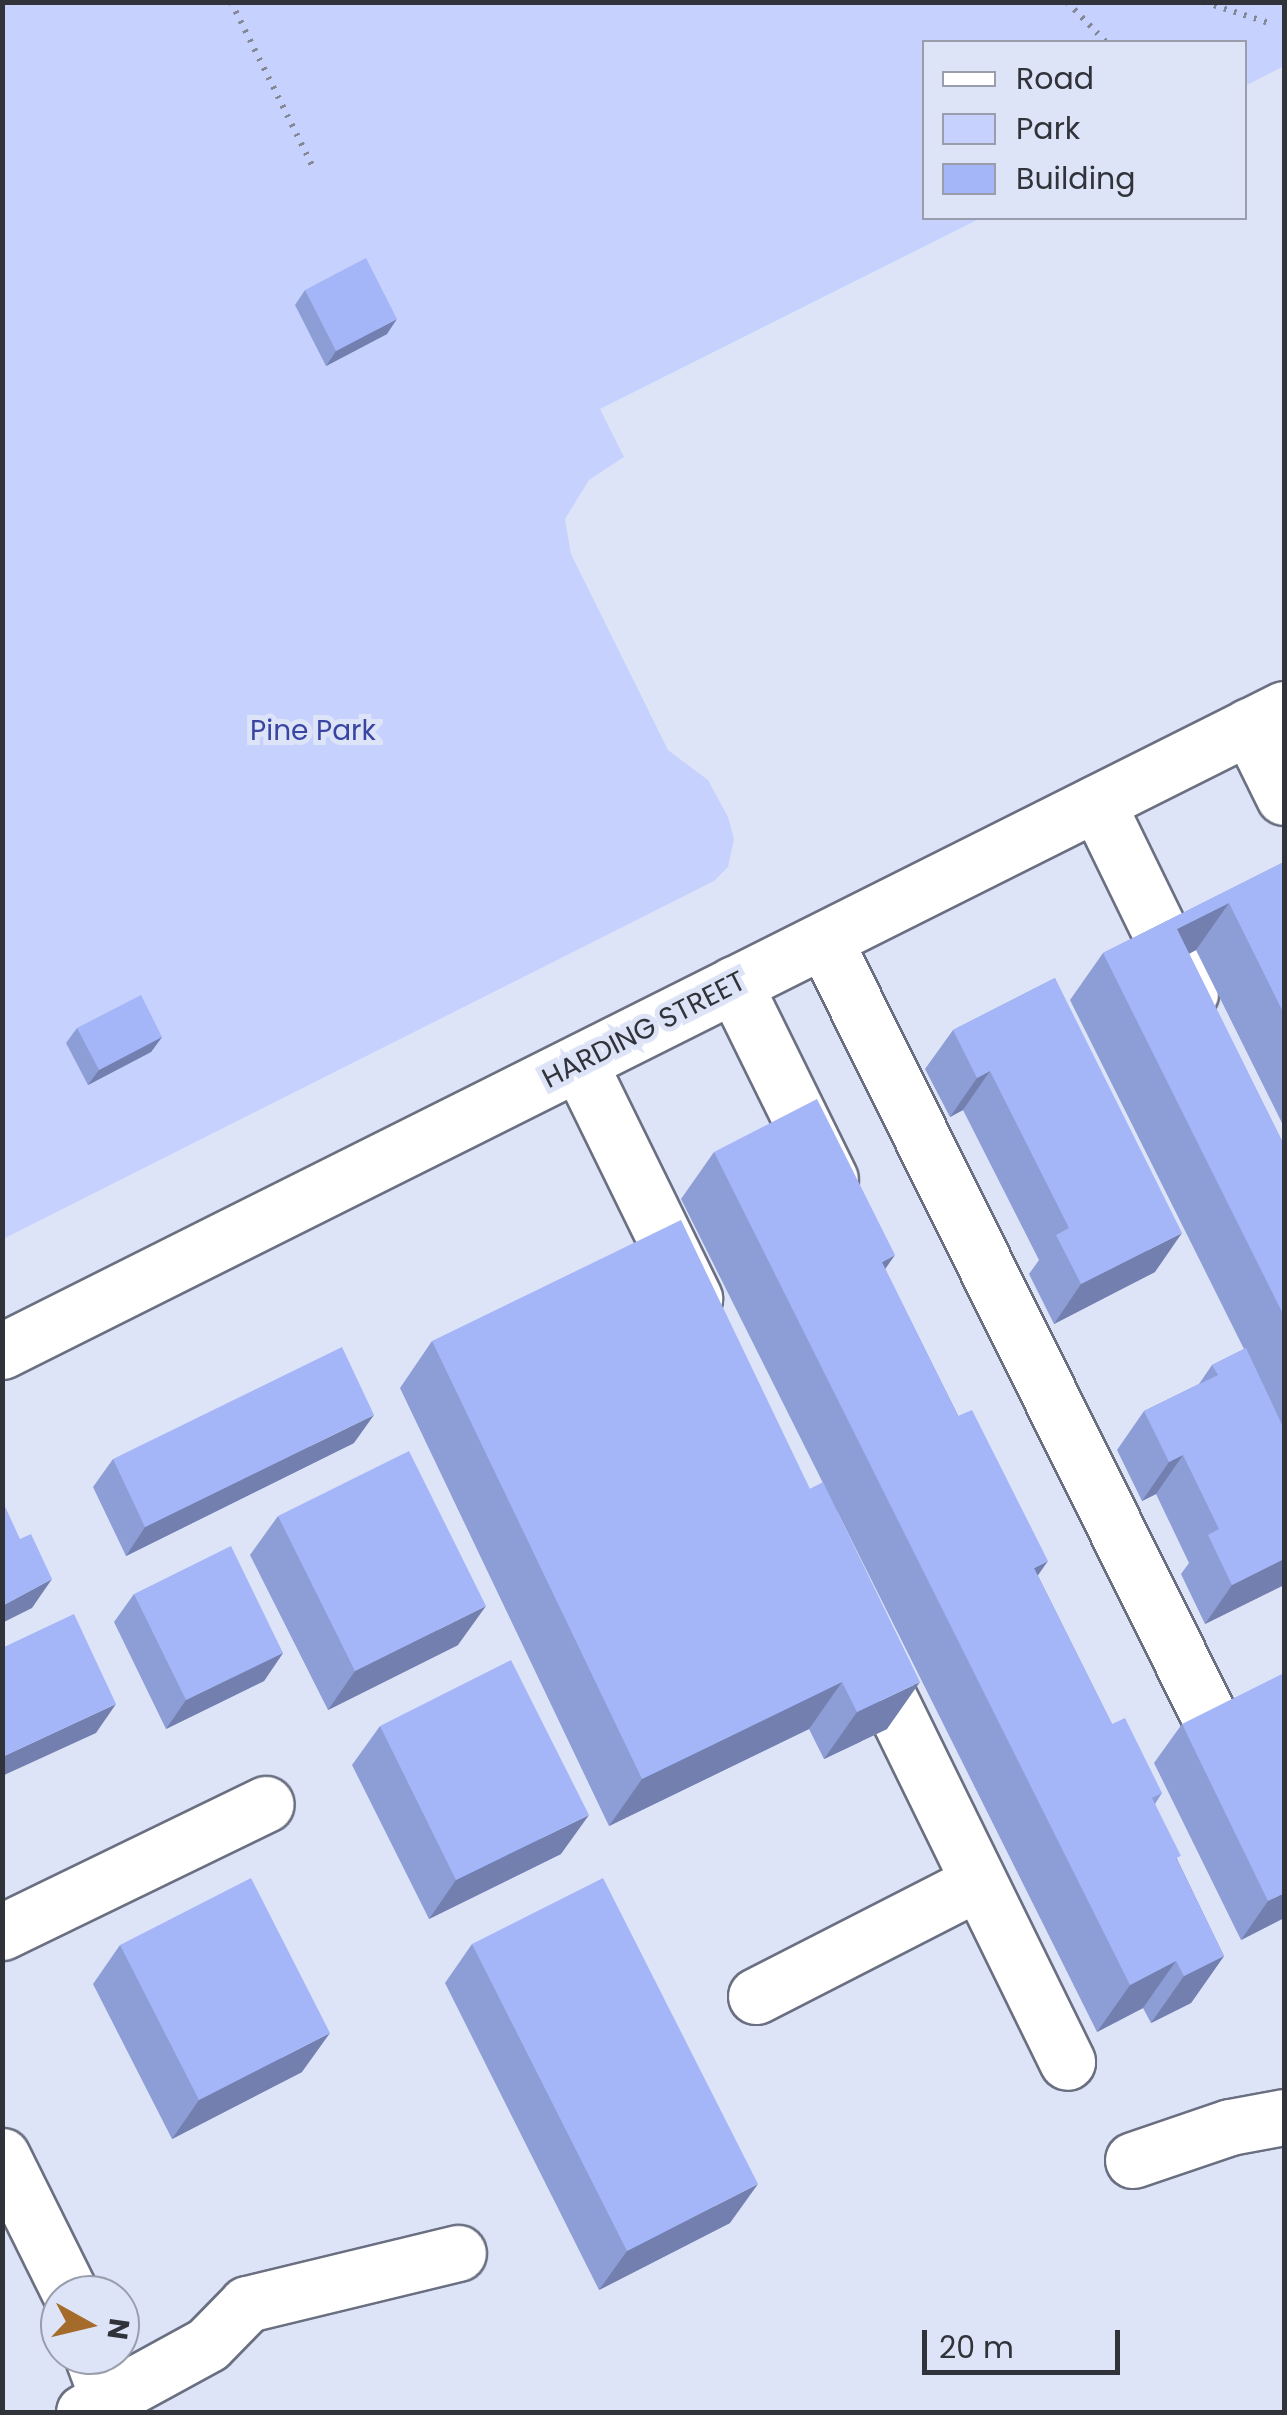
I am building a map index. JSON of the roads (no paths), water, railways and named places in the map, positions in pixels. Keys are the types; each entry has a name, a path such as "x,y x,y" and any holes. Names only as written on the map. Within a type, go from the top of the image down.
{"main road":[{"path":"1267,718 1284,797"},
{"name":"HARDING STREET","path":"2,1351 1267,718"},
{"path":"1098,802 1215,1046"},
{"path":"824,940 1207,1712"},
{"path":"734,984 852,1226"},
{"path":"579,1063 720,1350"},
{"path":"841,1598 1067,2062"},
{"path":"2,1932 266,1804"},
{"path":"756,1996 979,1882"},
{"path":"1133,2160 1230,2127 1284,2117"},
{"path":"2,2156 60,2275"},
{"path":"100,2396 208,2344 246,2304 458,2253"}],"park label":[{"name":"Pine Park","path":"313,731"}]}
